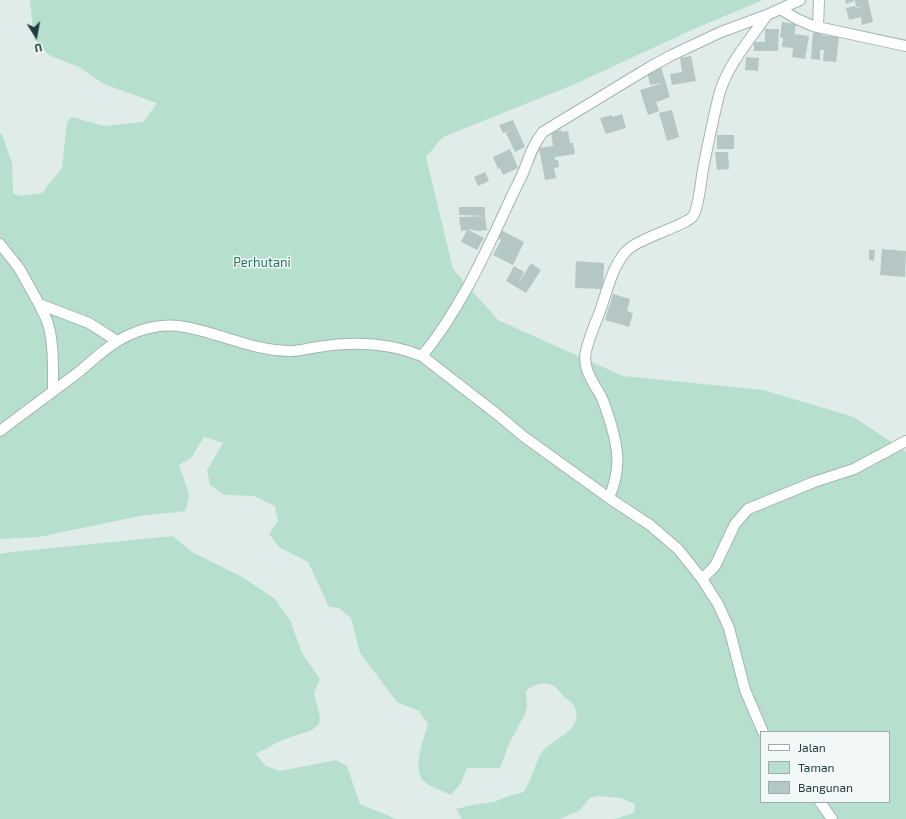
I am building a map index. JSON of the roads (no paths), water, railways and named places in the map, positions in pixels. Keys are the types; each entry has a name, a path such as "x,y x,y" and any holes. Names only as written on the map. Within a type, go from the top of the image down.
{"street":[{"path":"818,27 819,0"},
{"path":"422,356 448,320 476,271 517,186 535,144 543,132 672,55 721,32 767,15 795,1"},
{"path":"780,9 797,19 818,27 906,46"},
{"path":"609,498 617,473 618,453 616,440 601,396 587,370 585,358 588,344 612,277 619,261 627,250 648,238 688,221 696,212 721,89 725,78 737,58 767,15"},
{"path":"0,244 19,268 47,320 50,332 53,369 52,391"},
{"path":"39,304 89,323 117,341"},
{"path":"0,431 117,341 139,330 168,326 187,328 240,343 290,352 318,347 355,343 372,343 399,348 422,356 523,436 609,498 650,525 678,549 702,578 718,604 727,623 745,690 763,731"},
{"path":"702,578 715,566 735,524 748,509 814,482 854,469 906,441"},
{"path":"821,803 832,819"}],"park label":[{"name":"Perhutani","path":"262,263"}]}
